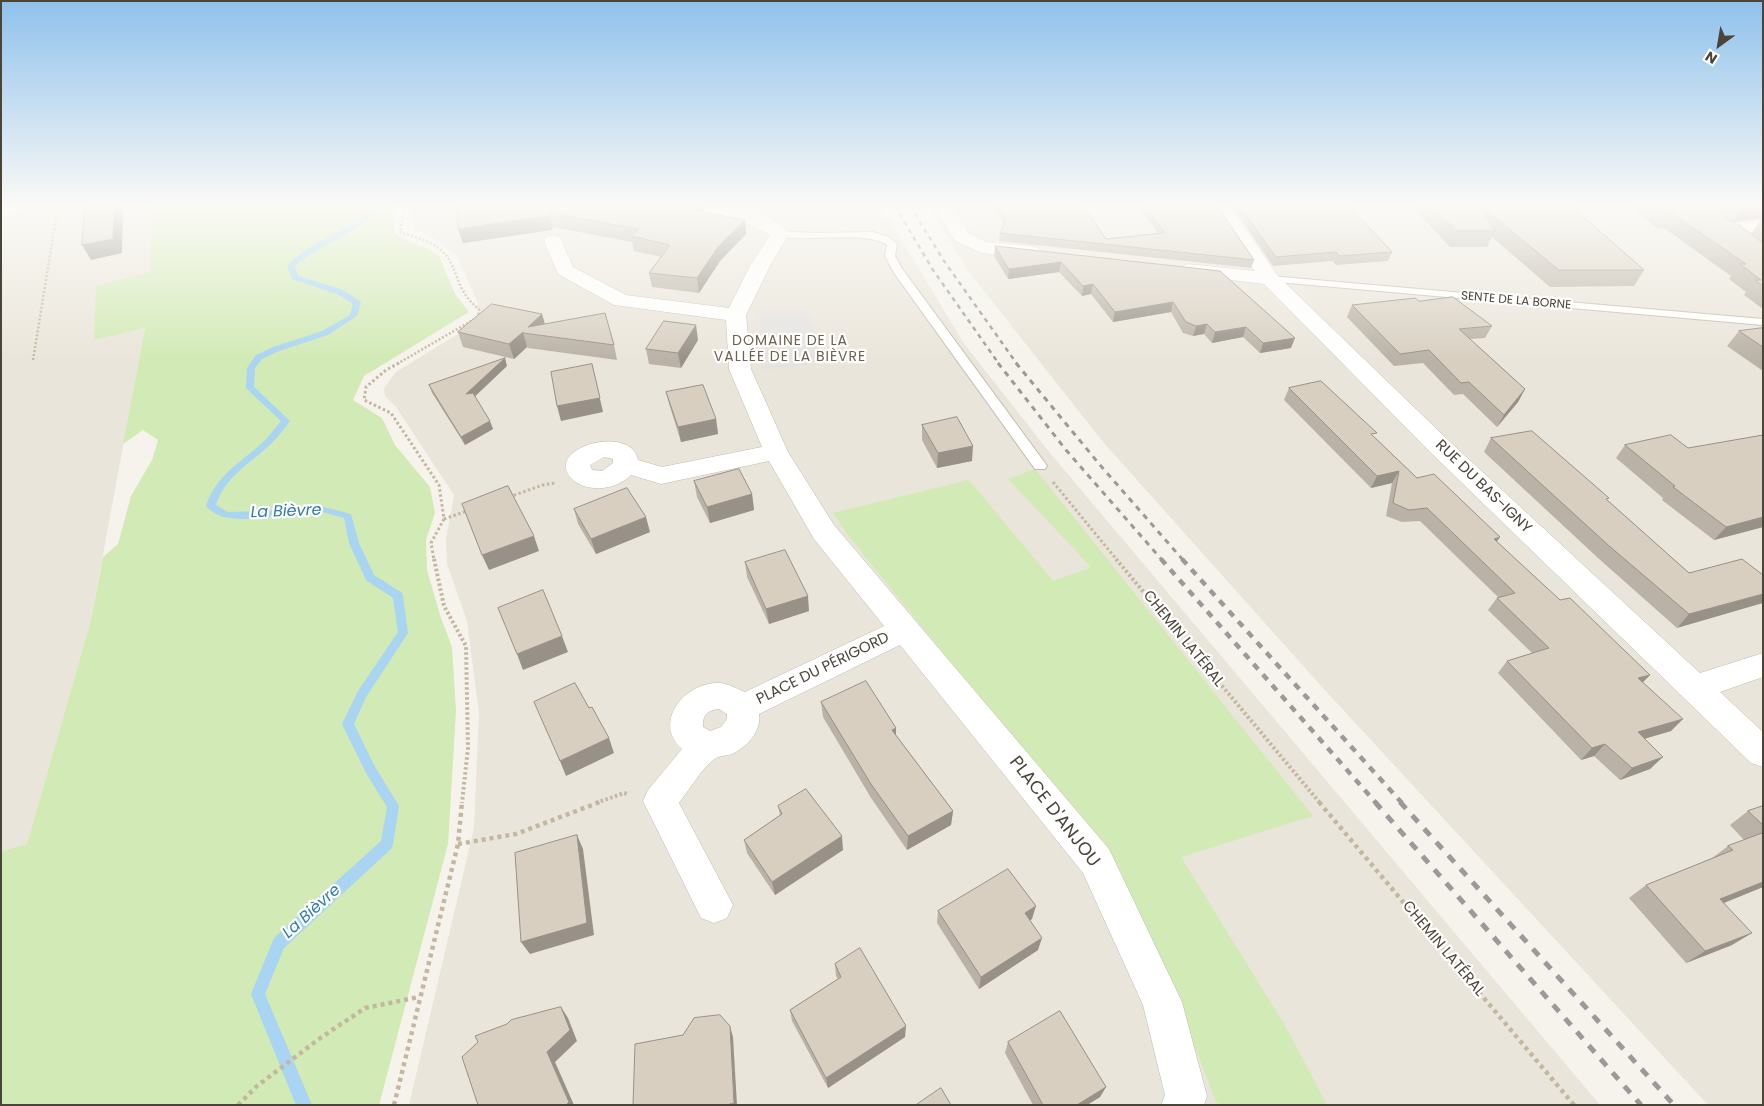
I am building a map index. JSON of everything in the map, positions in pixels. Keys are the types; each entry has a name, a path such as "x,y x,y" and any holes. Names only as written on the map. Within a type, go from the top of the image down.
{"street":[{"path":"560,258 565,270 620,301 736,315 765,258"},
{"name":"RUE DU BAS-IGNY","path":"1256,258 1270,279 1438,445 1763,753"},
{"path":"1172,269 1270,279"},
{"name":"PLACE D'ANJOU","path":"736,315 740,369 776,452 824,532 1096,861 1162,1002 1186,1096 1182,1105"},
{"path":"579,474 591,480 599,480 616,476 626,466 661,476 776,452"},
{"name":"PLACE DU PÉRIGORD","path":"660,801 706,744 716,744 734,737 743,723 744,715 741,708 905,629"},
{"path":"1694,688 1763,665"},
{"path":"660,801 714,905"}],"lane":[{"path":"891,258 898,271 1040,466"},
{"name":"SENTE DE LA BORNE","path":"1270,279 1763,322"}],"path":[{"path":"33,360 50,258"},
{"path":"394,1105 458,844 468,748 466,646 444,606 431,543 444,518 439,484 391,413 364,400 366,387 386,370 478,317 479,309 467,301 448,258"},
{"name":"CHEMIN LATÉRAL","path":"1040,466 1234,702 1574,1105"},
{"path":"501,499 543,485 559,483 579,474"},
{"path":"444,518 468,510"},
{"path":"458,844 516,834 624,793 660,801"},
{"path":"238,1105 257,1086 366,1008 419,998"}],"shaded area":[{"path":"1,258 151,258 151,272 94,340 145,327 91,620 27,844 1,851"},
{"path":"458,258 912,258 965,345 1050,453 1600,1105 409,1105 474,828 479,714 467,621 447,564 446,539 454,495 396,407 385,396 384,388 396,372 481,320 477,301"},
{"path":"960,258 1763,258 1763,1105 1708,1105 1322,687 1103,442"},
{"path":"758,310 809,311 822,363 762,371"}],"green space":[{"path":"151,258 440,258 455,294 469,312 364,376 353,400 382,418 395,445 430,487 435,513 426,540 427,570 441,618 452,647 456,711 448,844 379,1105 1,1105 1,851 27,844 91,620 103,557 118,544 131,496 152,460 158,440 143,430 123,444 145,328 94,340 96,286 151,272"},
{"path":"1035,469 1313,816 1181,857 1287,1029 1327,1105 1222,1105 1216,1102 1166,971 1013,739 850,538 833,513 969,480 1053,581 1091,567 1008,479"}],"building":[{"path":"661,258 711,258 697,278 649,273"},
{"path":"1002,258 1100,258 1220,271 1295,338 1263,343 1246,327 1215,332 1207,324 1196,326 1186,322 1173,302 1115,312 1093,284 1083,286 1061,262 1009,269"},
{"path":"1232,258 1252,258 1254,260"},
{"path":"1544,258 1630,258 1644,270 1559,270"},
{"path":"1737,258 1763,258 1763,286 1755,280 1761,280 1740,264 1746,264"},
{"path":"1453,297 1492,326 1459,329 1525,389 1504,415 1469,382 1461,383 1429,350 1400,354 1352,305 1415,298 1419,301"},
{"path":"492,304 542,314 528,327 605,313 614,345 523,332 509,344 458,332"},
{"path":"664,321 696,325 678,353 646,349"},
{"path":"1763,328 1763,347 1739,331"},
{"path":"505,358 466,394 473,393 490,421 461,437 429,385"},
{"path":"592,364 600,398 557,406 551,372"},
{"path":"1321,381 1377,433 1371,434 1417,478 1434,474 1500,537 1494,539 1560,600 1570,598 1650,675 1638,678 1683,719 1638,732 1663,757 1632,768 1605,744 1592,748 1507,661 1549,648 1497,598 1515,593 1427,508 1409,510 1393,503 1399,471 1377,476 1289,388"},
{"path":"703,385 716,419 678,427 666,392"},
{"path":"957,417 973,446 938,453 922,425"},
{"path":"1532,431 1609,498 1606,499 1689,573 1742,559 1763,575 1763,594 1689,614 1608,545 1491,438"},
{"path":"1671,435 1688,448 1763,435 1763,517 1726,527 1673,487 1675,486 1625,445"},
{"path":"739,469 752,494 707,507 694,481"},
{"path":"508,486 534,536 482,555 462,504"},
{"path":"627,488 646,517 591,539 574,509"},
{"path":"785,550 808,596 766,609 745,562"},
{"path":"543,590 562,636 517,654 498,608"},
{"path":"866,681 896,728 892,730 953,811 908,836 871,784 821,702"},
{"path":"575,683 589,708 592,707 609,738 560,761 534,702"},
{"path":"806,789 842,836 772,882 744,840 782,814 778,806"},
{"path":"1763,806 1763,825 1748,811"},
{"path":"1763,833 1763,882 1720,899 1752,933 1705,951 1646,885 1733,850 1728,846"},
{"path":"577,835 587,923 521,942 515,853"},
{"path":"1008,869 1036,906 1025,913 1042,938 981,977 938,911"},
{"path":"860,948 906,1026 826,1078 790,1010 841,977 835,964"},
{"path":"561,1007 570,1030 547,1052 569,1102 566,1105 478,1105 462,1057 478,1042 475,1036 507,1024 511,1020"},
{"path":"1060,1011 1106,1087 1077,1105 1043,1105 1008,1042"},
{"path":"720,1015 730,1026 734,1103 727,1105 633,1105 635,1044 683,1035 694,1018"},
{"path":"941,1088 951,1105 916,1105"}],"waterway":[{"name":"La Bièvre","path":"300,258 291,266 295,277 340,292 357,303 353,316 325,333 276,349 259,357 251,368 250,388 286,421 263,447 230,474 218,488 211,506 226,515 266,514 320,509 348,516 354,543 370,577 398,596 403,633 362,694 348,724 370,769 393,806 387,844 279,943 258,994 304,1105"}],"railway":[{"path":"926,258 999,364"},
{"path":"942,258 1017,364"},
{"path":"998,363 1066,450 1162,560"},
{"path":"1016,363 1100,465 1183,560"},
{"path":"1161,559 1376,803"},
{"path":"1182,559 1402,803"},
{"path":"1375,802 1641,1105"},
{"path":"1400,802 1674,1105"}],"district":[{"name":"DOMAINE DE LA VALLÉE DE LA BIÈVRE","path":"790,350"}]}
